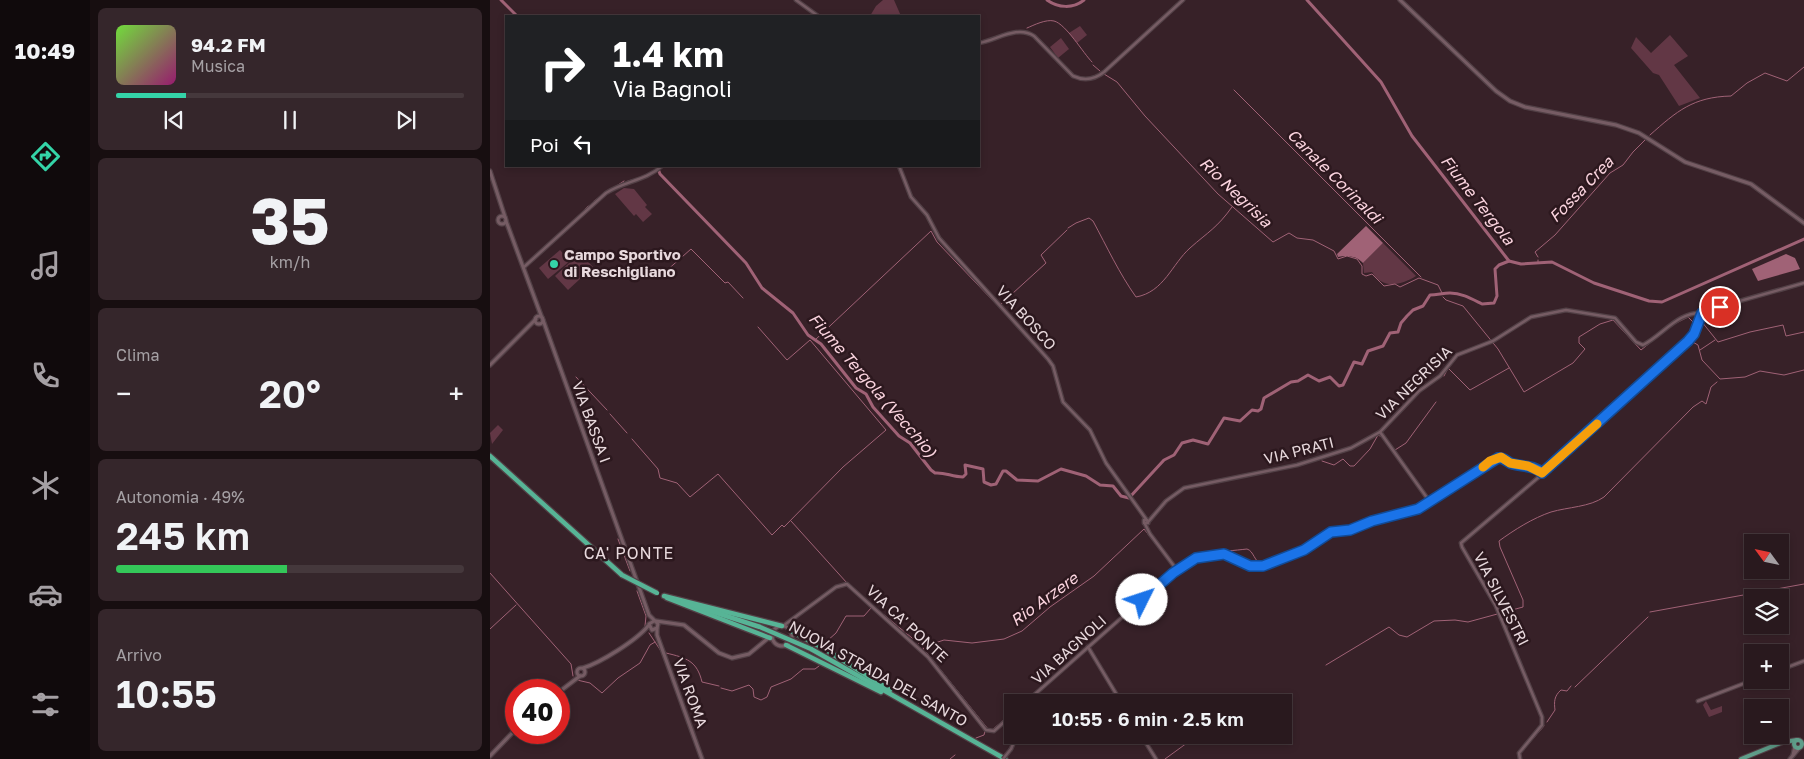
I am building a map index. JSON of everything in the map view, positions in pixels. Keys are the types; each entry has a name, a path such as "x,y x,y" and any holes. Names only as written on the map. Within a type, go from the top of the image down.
{"highway":[{"name":"NUOVA STRADA DEL SANTO","path":"490,456 622,575 657,594 760,627 811,649 1004,759"},
{"path":"664,596 783,626"},
{"path":"664,596 677,603 772,637"},
{"path":"791,631 858,670 900,699"},
{"path":"762,635 765,639 764,643"},
{"path":"786,645 900,699"}],"main road":[{"path":"1400,0 1496,91 1517,104 1636,131 1685,162 1751,184 1804,223"},
{"name":"VIA BASSA I","path":"490,171 503,207 504,220 510,229 524,267 539,309 540,318 653,625"},
{"path":"539,324 540,318"},
{"path":"539,324 540,318"},
{"path":"490,364 540,318"},
{"path":"532,325 539,324 545,328"},
{"path":"578,674 578,669 592,664 653,625 666,622 676,622 688,627 715,651 727,657 745,656 772,637 776,628 783,626 791,631 791,640 786,645 764,643"},
{"name":"VIA ROMA","path":"653,625 702,759"},
{"path":"772,637 777,645"},
{"path":"570,682 578,674 585,672 592,664"},
{"path":"583,668 585,672"},
{"path":"490,756 505,740"},
{"path":"1741,759 1780,744 1799,743"},
{"path":"1790,759 1799,743"}],"street":[{"path":"796,0 817,15"},
{"path":"980,43 1024,32 1034,36 1067,72 1077,78 1092,79 1107,70 1183,0"},
{"path":"524,267 606,193 621,184 643,179 661,167"},
{"name":"VIA BOSCO","path":"899,167 911,197 927,216 939,238 1053,366 1062,399 1090,430 1102,457 1147,521 1150,534 1177,570"},
{"path":"1542,473 1692,336 1703,312 1804,283"},
{"name":"VIA NEGRISIA","path":"1380,432 1419,391 1441,374 1457,354 1491,341 1531,317 1566,310 1615,318 1636,342 1643,345 1676,321 1690,314 1703,312"},
{"path":"1380,432 1430,502"},
{"name":"VIA PRATI","path":"1147,521 1166,501 1184,488 1328,457 1351,448 1380,432"},
{"name":"VIA BAGNOLI","path":"1037,694 1177,570 1196,558 1228,554 1250,566 1260,566 1304,550 1331,532 1350,530 1372,521 1414,510 1501,457 1514,465 1528,466 1542,473"},
{"name":"VIA SILVESTRI","path":"1520,759 1519,752 1542,725 1543,720 1498,613 1461,543 1542,473"},
{"name":"VIA CA' PONTE","path":"783,626 836,587 847,584 928,656 985,729 993,731 1004,722"},
{"path":"791,631 793,620"},
{"path":"1087,648 1116,694"},
{"path":"1789,667 1804,661"},
{"path":"1698,701 1744,683"},
{"path":"1004,759 1013,744"},
{"path":"1147,744 1156,759"}],"shaded area":[{"path":"883,0 894,0 901,15 871,15 876,6"},
{"path":"1080,26 1087,35 1077,43 1069,33"},
{"path":"1670,35 1688,56 1674,65 1700,98 1679,106 1659,75 1653,73 1631,48 1636,37 1651,53"},
{"path":"1061,38 1069,49 1058,58 1050,47"},
{"path":"624,188 634,189 647,205 645,207 652,214 643,222 636,214 634,216 615,194"},
{"path":"1366,226 1383,243 1363,263 1352,257 1338,257 1337,254"},
{"path":"1383,243 1416,276 1405,282 1387,284 1376,278 1372,272 1364,273 1363,263"},
{"name":"Campo Sportivo di Reschigliano","path":"560,250 570,261 548,279 539,268"},
{"path":"580,253 593,267 568,290 555,276"},
{"path":"1786,254 1795,258 1800,269 1758,281 1752,269"},
{"path":"498,425 503,430 492,444 490,433"},
{"path":"1706,701 1711,710 1722,706 1722,712 1709,717 1703,705"}],"waterway":[{"name":"Fiume Tergola (Vecchio)","path":"501,0 516,15"},
{"name":"Fiume Tergola","path":"1047,0 1061,6 1075,5 1084,0"},
{"name":"Fiume Tergola","path":"1307,0 1381,82 1412,136 1509,261 1521,264 1552,262 1594,283 1649,301 1662,302 1804,239"},
{"name":"Rio Negrisia","path":"1027,28 1047,21 1059,23 1092,62"},
{"name":"Rio Negrisia","path":"1093,65 1100,71"},
{"name":"Fossa Crea","path":"1650,135 1677,112 1696,102 1731,96 1747,83 1765,73 1787,81 1804,67"},
{"name":"Rio Negrisia","path":"1104,74 1117,82 1145,116 1218,194 1273,242 1289,233 1297,238 1313,240 1334,251 1338,259 1347,256 1357,259 1362,266 1362,274 1366,276 1372,274 1384,286 1395,284 1400,287 1419,278 1438,285 1442,293"},
{"name":"Canale Corinaldi","path":"1234,90 1421,277"},
{"name":"Fossa Crea","path":"1538,257 1535,252 1555,235 1610,173 1623,165 1647,138"},
{"name":"Fiume Tergola (Vecchio)","path":"657,167 660,174 746,263 762,288 793,313 808,335 821,344 856,388 866,394 873,407 899,436 910,443 931,470 935,473 963,477 966,474 965,465 983,469 984,482 991,485 996,484 1003,471 1006,471 1017,480 1038,481 1061,469 1086,476 1100,485 1113,486 1121,496 1129,498 1164,460 1174,455 1182,443 1193,440 1208,444 1224,418 1240,421 1252,410 1258,411 1261,409 1264,398 1291,382 1298,381 1308,375 1319,381 1330,377 1339,386 1343,385 1354,362 1362,364 1368,351 1383,346 1390,333 1398,332 1401,323 1407,316 1413,310 1423,306 1430,295 1454,293 1482,304 1494,303 1497,296 1495,269 1509,261"},
{"path":"628,181 636,179"},
{"path":"594,201 624,181"},
{"path":"585,209 588,206"},
{"path":"1068,228 1089,218 1093,221 1136,297 1146,294 1161,284 1184,254 1217,225 1232,207"},
{"path":"1001,304 1046,263 1041,255 1067,230"},
{"path":"815,340 931,231 937,242 998,306"},
{"path":"665,272 691,249 743,298"},
{"name":"Rio Negrisia","path":"1443,297 1446,300 1463,306 1498,349 1524,392 1573,363 1585,349 1579,343 1579,337 1600,324 1613,320 1641,350 1672,325 1688,317 1695,324 1702,322 1718,342 1750,332 1783,325 1786,336 1804,332"},
{"path":"632,439 658,469 660,478 677,483 690,497 718,474 772,535 782,525 784,527 843,467 886,430 810,340 787,360 758,327"},
{"path":"1700,350 1715,340"},
{"name":"Rio Arzere","path":"1691,341 1698,345 1702,360 1720,379 1745,377 1760,371 1784,375 1804,370"},
{"name":"Rio Arzere","path":"1544,469 1679,348"},
{"path":"1444,376 1448,368 1470,390 1509,368"},
{"path":"576,377 607,410"},
{"path":"1326,665 1389,627 1399,635 1407,637 1434,621 1455,620 1468,622 1523,607 1523,600 1499,541 1544,515 1558,510 1586,505 1604,497 1693,407 1702,401 1706,404 1711,387 1717,382"},
{"path":"1395,450 1406,443 1436,402"},
{"path":"610,414 627,433"},
{"path":"1322,461 1334,465 1343,459 1350,466 1354,466 1370,449 1378,435 1382,437"},
{"name":"Rio Arzere","path":"1465,479 1478,475 1490,464 1501,459 1513,467 1527,467 1537,471"},
{"name":"Rio Arzere","path":"1418,510 1427,507 1454,487"},
{"name":"Rio Arzere","path":"1354,527 1368,520 1415,508"},
{"path":"791,521 847,583"},
{"name":"Rio Arzere","path":"872,605 923,647 944,640 972,643 1004,639 1022,631 1050,607 1094,576 1144,529 1175,569"},
{"name":"Rio Arzere","path":"1177,567 1194,558 1219,552 1247,549 1262,564 1306,547 1332,530 1348,529"},
{"name":"Rio Arzere","path":"618,539 630,571"},
{"path":"490,573 571,664 573,676"},
{"path":"1098,640 1169,578"},
{"path":"1650,612 1804,584"},
{"name":"Rio Arzere","path":"637,591 646,616 645,626"},
{"path":"490,629 516,605"},
{"name":"Rio Arzere","path":"826,647 827,641 836,633 846,616 864,616 871,608"},
{"path":"1575,687 1648,617"},
{"name":"Rio Arzere","path":"649,633 661,651"},
{"path":"577,680 590,683 602,693 618,678 640,663 650,645 655,642"},
{"path":"923,648 988,729"},
{"name":"Rio Arzere","path":"666,653 685,659 694,665 702,682 719,686"},
{"name":"Rio Arzere","path":"721,688 732,691 749,685 753,689 754,697 761,700 767,697 771,687 791,679 803,669 815,669 819,666"},
{"path":"1035,692 1057,673"},
{"path":"1547,722 1555,710 1557,695 1561,690 1567,691 1571,686"},
{"path":"992,730 1004,720"},
{"path":"1523,750 1544,726"},
{"path":"976,738 984,735 985,731"},
{"path":"1165,759 1186,744"},
{"path":"950,759 955,755"}],"slow traffic":[{"path":"1483,467 1490,461 1501,457 1514,465 1528,466 1542,473 1597,424"}],"place":[{"name":"Campo Sportivo di Reschigliano","path":"554,264"}],"district":[{"name":"CA' PONTE","path":"629,553"}],"route":[{"path":"1142,600 1173,573 1196,558 1209,554 1228,554 1250,566 1263,566 1276,559 1304,550 1331,532 1346,532 1372,521 1418,509 1459,481 1478,472 1490,461 1501,457 1514,465 1528,466 1542,473 1688,341 1694,334 1702,313 1720,307"}]}
